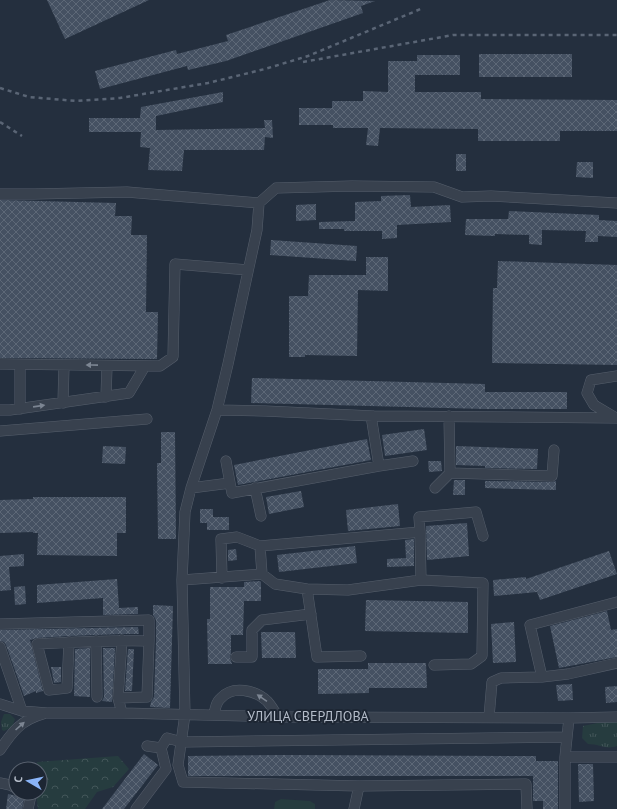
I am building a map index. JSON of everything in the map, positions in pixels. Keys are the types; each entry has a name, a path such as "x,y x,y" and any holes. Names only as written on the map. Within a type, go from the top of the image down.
{"street":[{"path":"527,809 526,784 359,786 183,782 178,765 185,714 182,580 185,512 191,488 192,468 217,410 257,230 259,203 276,188 352,186 434,187 462,197 491,196 617,203"},
{"path":"0,194 127,192 259,203"},
{"path":"0,364 160,366 173,357 175,264 248,270"},
{"path":"20,365 20,409"},
{"path":"63,403 64,365"},
{"path":"106,397 107,366"},
{"path":"0,410 20,409 129,394 145,366"},
{"path":"616,418 594,404 587,393 591,380 617,376"},
{"path":"217,410 373,416 616,418"},
{"path":"373,416 372,422 379,466"},
{"path":"435,488 450,473 449,416"},
{"path":"0,431 146,419"},
{"path":"450,473 552,476 554,450"},
{"path":"226,461 232,493 413,461"},
{"path":"191,488 230,483"},
{"path":"254,488 261,516"},
{"path":"421,580 419,517 476,512 483,536"},
{"path":"222,578 221,539 237,536 260,546 420,532"},
{"path":"260,546 262,574"},
{"path":"182,580 262,574 275,584 307,589 348,590 421,580 483,583 482,656 471,664 434,665"},
{"path":"307,589 317,657 361,656"},
{"path":"542,678 530,624 617,602"},
{"path":"236,657 252,657 252,630 262,620 311,614"},
{"path":"0,624 149,620 147,697 118,698"},
{"path":"69,642 67,688 49,690 37,644 69,642 122,640 149,641"},
{"path":"122,640 118,698 122,713"},
{"path":"96,641 97,697"},
{"path":"0,647 22,711"},
{"path":"489,717 492,682 501,678 542,678 617,663"},
{"path":"214,715 215,707 220,698 229,692 239,690 253,692 260,696 267,701 278,717"},
{"name":"УЛИЦА СВЕРДЛОВА","path":"0,705 22,711 278,717 568,718 617,716"},
{"path":"0,750 19,725 47,712"},
{"path":"565,809 565,757 568,718"},
{"path":"136,809 166,769 161,748 167,738 182,742 567,737"},
{"path":"148,746 161,748"},
{"path":"565,757 617,757"},
{"path":"359,786 355,806 365,809"}],"green space":[{"path":"4,714 10,714 15,719 12,727 4,731 2,730 1,722"},
{"path":"602,722 617,722 617,746 606,747 588,744 582,738 583,726"},
{"path":"118,756 129,769 113,787 97,792 85,809 38,809 37,801 48,801 48,761"},
{"path":"281,799 310,801 315,804 315,809 274,809 275,802"}],"building":[{"path":"47,0 149,0 65,39"},
{"path":"330,0 375,1 361,6 363,13 226,61 188,70 187,66 100,89 95,71 176,50 177,54 228,41 226,35"},
{"path":"479,54 572,54 572,77 479,77"},
{"path":"417,55 460,55 460,75 415,75 415,92 481,92 481,99 617,100 617,131 560,131 560,141 478,141 478,129 380,128 378,146 366,145 368,128 333,128 333,125 299,125 299,108 332,108 332,101 363,101 363,91 388,92 388,61 417,61"},
{"path":"223,92 223,102 156,116 156,130 265,128 264,120 272,120 273,138 265,137 264,150 184,150 182,171 148,170 150,148 140,147 141,132 89,132 89,118 140,118 141,107"},
{"path":"456,154 466,154 466,171 456,171"},
{"path":"577,162 593,162 593,178 576,177"},
{"path":"410,195 411,207 450,205 451,222 397,225 397,238 382,239 382,231 344,231 344,229 319,229 319,222 355,221 355,202 381,201 381,196"},
{"path":"0,200 116,203 115,216 132,216 131,235 147,235 146,312 158,312 157,359 0,358"},
{"path":"316,204 316,220 296,221 296,205"},
{"path":"509,211 599,215 599,220 617,221 617,237 598,236 598,242 585,242 586,231 542,230 542,245 529,244 529,235 465,235 466,219 508,219"},
{"path":"271,240 357,246 356,261 270,255"},
{"path":"366,257 388,257 388,291 358,290 357,356 305,355 305,357 289,357 289,296 308,296 309,275 366,275"},
{"path":"498,261 617,265 617,365 492,363 493,288 497,288"},
{"path":"252,378 485,384 485,392 567,392 567,409 485,409 251,403"},
{"path":"424,429 427,450 385,456 382,435"},
{"path":"161,432 175,432 176,539 158,539 157,463 161,463"},
{"path":"367,439 371,460 238,485 234,465"},
{"path":"103,446 126,447 125,464 102,463"},
{"path":"456,446 538,449 537,469 485,468 485,466 456,465"},
{"path":"428,461 441,461 442,471 429,472"},
{"path":"454,480 465,480 465,495 453,495"},
{"path":"485,481 556,481 556,490 485,488"},
{"path":"301,491 304,507 269,514 266,497"},
{"path":"33,497 126,497 126,533 117,533 117,556 37,555 38,533 0,533 0,500 33,499"},
{"path":"398,504 400,526 348,531 346,510"},
{"path":"200,509 213,509 213,517 229,517 229,530 207,530 207,523 200,523"},
{"path":"467,523 469,556 427,560 426,526"},
{"path":"414,539 414,566 387,567 387,559 406,558 405,540"},
{"path":"355,546 357,563 279,572 277,555"},
{"path":"236,549 237,560 228,561 228,550"},
{"path":"609,551 617,574 540,600 537,592 494,596 493,580 526,577 526,579"},
{"path":"24,554 24,566 9,567 11,590 0,591 0,556"},
{"path":"117,579 119,608 138,607 138,614 103,615 103,598 37,603 37,585"},
{"path":"260,581 261,601 244,601 243,635 231,635 230,657 232,664 208,664 207,619 210,619 210,587 244,587 244,582"},
{"path":"25,586 26,604 15,605 14,587"},
{"path":"366,600 468,602 468,633 365,631"},
{"path":"153,605 173,606 170,708 150,707 154,697 156,641 156,620 153,615"},
{"path":"607,611 611,630 617,629 617,657 559,668 550,626"},
{"path":"514,622 516,662 493,663 491,624"},
{"path":"138,627 139,634 69,636 37,638 30,640 43,691 36,693 36,691 24,696 6,645 4,642 0,641 0,630"},
{"path":"261,632 295,632 296,658 262,658"},
{"path":"90,648 90,697 74,696 75,649"},
{"path":"103,648 115,648 112,702 102,701 104,697"},
{"path":"128,649 134,649 132,691 125,691"},
{"path":"368,663 426,663 427,688 369,688 369,693 318,694 318,669 368,669"},
{"path":"51,667 61,667 61,682 54,683"},
{"path":"572,684 573,700 558,701 556,685"},
{"path":"617,686 617,702 606,703 605,687"},
{"path":"144,754 158,765 124,809 102,809"},
{"path":"188,756 536,756 536,761 558,761 558,809 543,809 543,801 533,801 533,776 188,776"},
{"path":"578,764 593,764 594,801 579,802"},
{"path":"8,794 8,801 24,801 22,809 6,809"}],"railway":[{"path":"0,88 29,97 76,101 120,98 208,83 265,69 308,56 423,8"},
{"path":"303,62 453,35 617,35"},
{"path":"0,122 22,136"}]}
